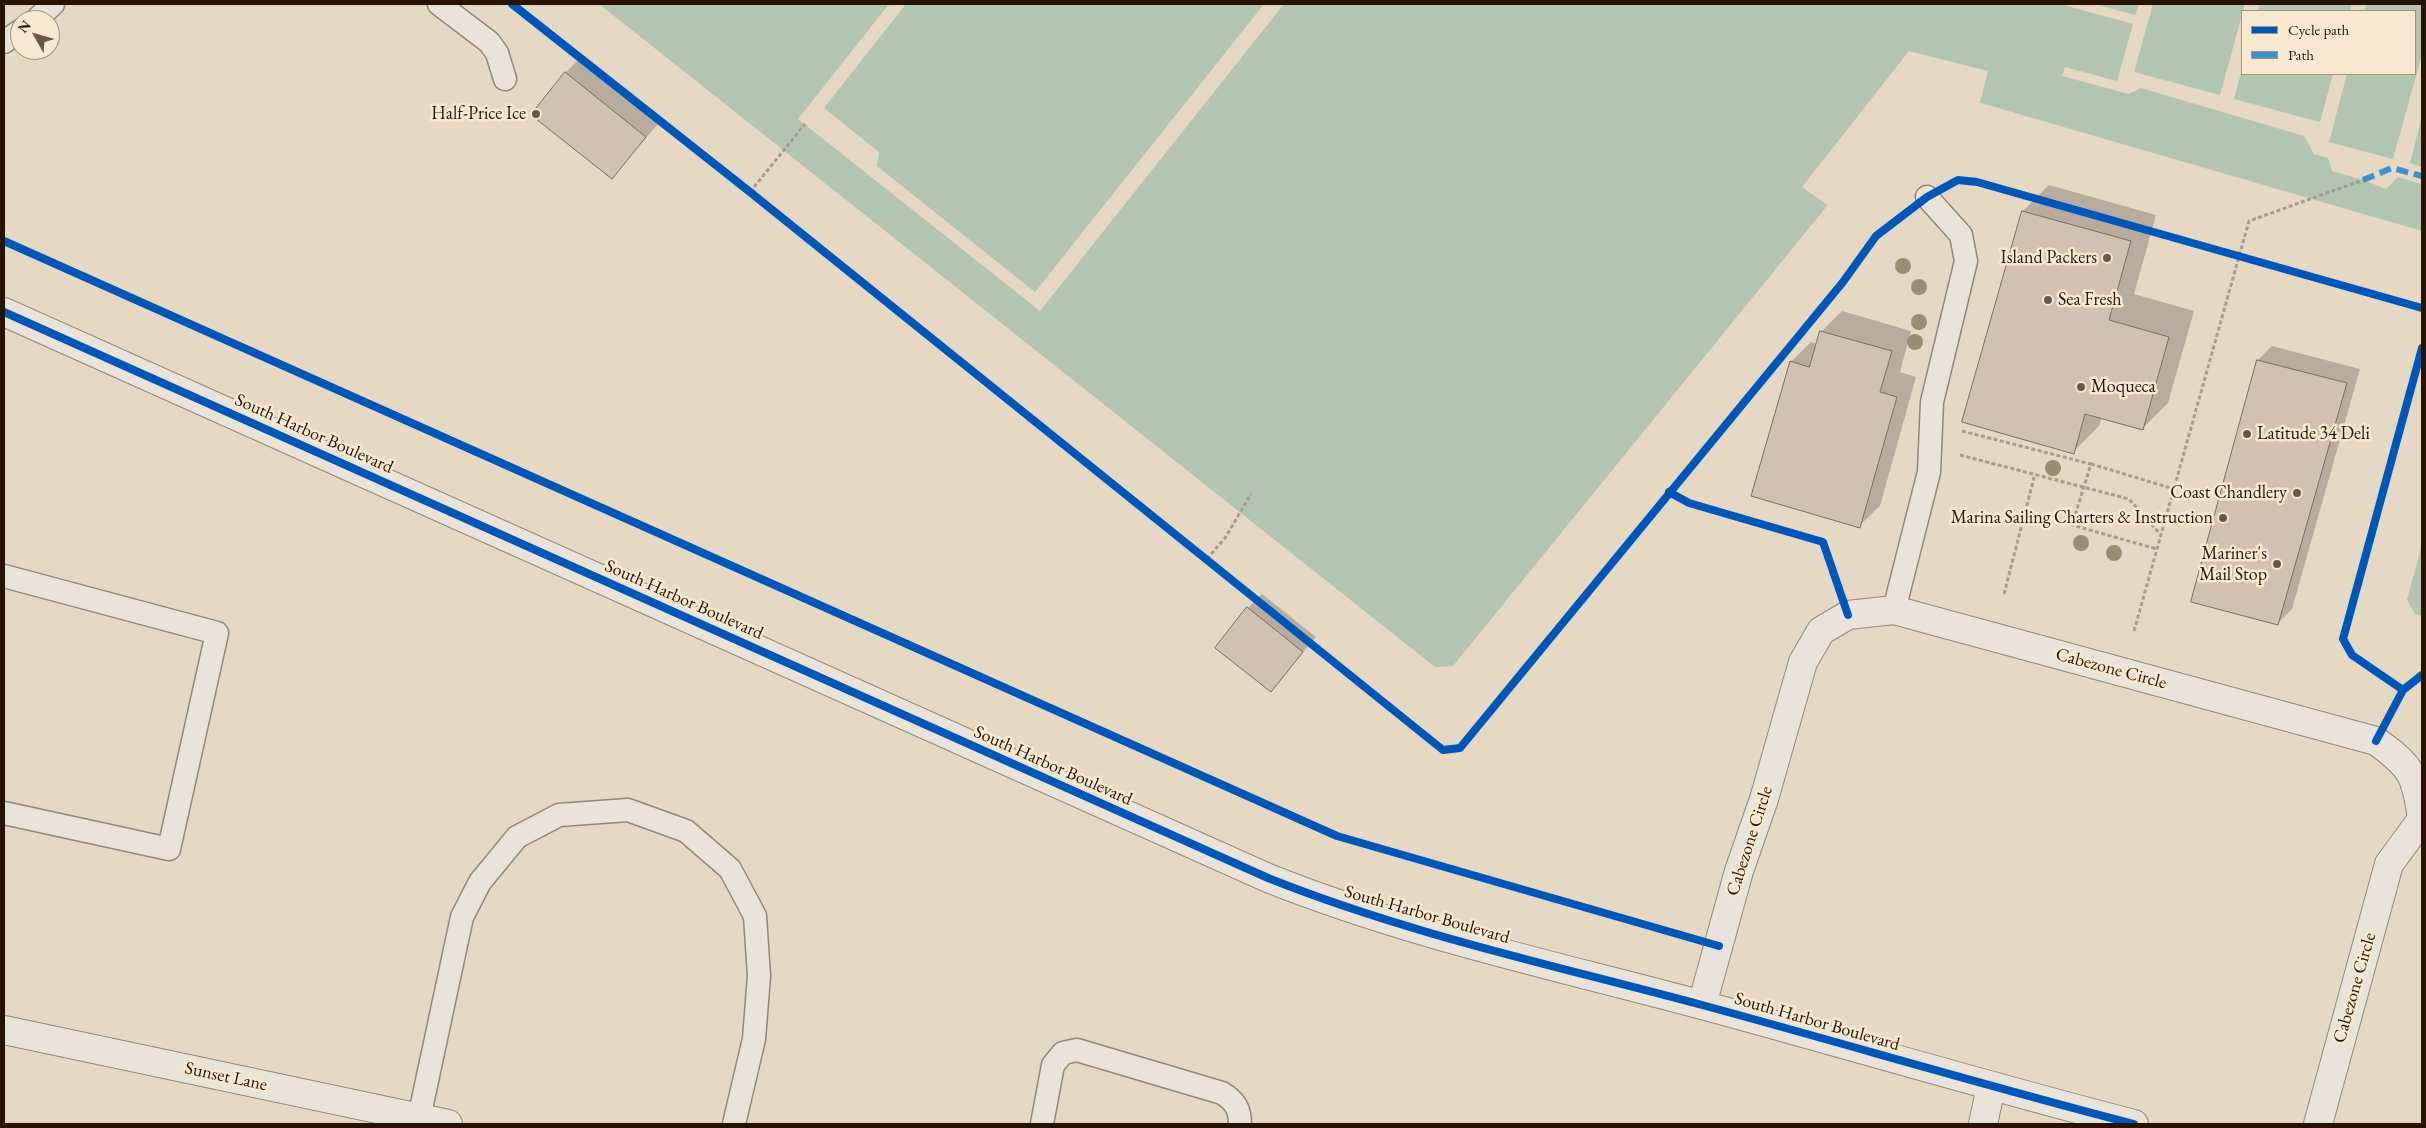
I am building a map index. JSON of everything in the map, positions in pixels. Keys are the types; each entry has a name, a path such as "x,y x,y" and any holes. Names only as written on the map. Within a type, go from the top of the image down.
{"street":[{"name":"South Harbor Boulevard","path":"4,312 1268,878 1314,896 1377,917 1545,965 1702,1005 1990,1087 2134,1124"},
{"name":"Cabezone Circle","path":"1702,1005 1732,895 1764,799 1803,662 1821,632 1848,615 1894,610 2376,741 2401,758 2418,785 2422,819 2389,864 2318,1124"},
{"name":"Sunset Lane","path":"4,1030 448,1124"},
{"path":"1983,1124 1990,1087"}],"lane":[{"path":"439,4 489,42 497,53 505,79"},
{"path":"1894,610 1929,472 1932,402 1966,261 1961,235 1927,196"},
{"path":"4,576 217,634 169,849 4,813"},
{"path":"419,1118 462,917 480,882 517,837 559,815 628,810 686,831 730,869 755,916 758,976 754,1039 734,1124"},
{"path":"1042,1124 1053,1065 1063,1053 1077,1050 1222,1093 1233,1100 1240,1114 1240,1124"}],"path":[{"path":"750,192 805,124"},
{"path":"2134,631 2249,221 2363,180"},
{"path":"743,186 758,198"},
{"path":"2230,254 2249,259"},
{"path":"1932,424 2091,464 2174,489"},
{"path":"1930,447 2129,499 2161,535"},
{"path":"2091,464 2072,525 2157,549"},
{"path":"2004,594 2035,474"},
{"path":"1207,560 1225,538 1251,494"},
{"path":"1200,553 1215,566"}],"shaded area":[{"path":"599,4 2422,4 2422,231 1981,103 1895,134 1827,206 1453,666 1435,667"},
{"path":"2422,544 2422,616 2415,614 2407,600"}],"pier":[{"path":"889,4 906,4 824,108 879,152 877,166 1035,292 1264,4 1284,4 1040,311 798,119"},
{"path":"2060,4 2094,4 2135,15 2139,4 2153,4 2134,72 2220,95 2241,19 2241,73 2234,99 2320,122 2333,75 2347,75 2329,142 2393,159 2422,54 2422,116 2410,163 2422,167 2422,184 2398,177 2386,189 2332,171 2328,158 2314,154 2304,136 2141,88 2129,94 2062,76 2065,67 2117,81 2133,24"},
{"path":"2245,4 2260,4 2258,10 2243,10"},
{"path":"2352,4 2366,4 2364,10 2350,10"},
{"path":"1909,51 1988,71 1979,106 1896,136 1830,207 1802,187"}],"building":[{"path":"565,72 646,137 612,179 531,115"},
{"path":"2022,211 2131,241 2109,320 2169,337 2143,430 2085,414 2074,454 1962,422"},
{"path":"1820,331 1892,351 1880,392 1897,397 1860,528 1751,496 1790,361 1809,367"},
{"path":"2257,360 2347,383 2278,625 2191,602"},
{"path":"1247,607 1303,652 1271,692 1215,648"}],"marked path":[{"path":"2363,180 2392,168 2422,176"}],"cycle path":[{"path":"512,4 750,192 1443,750 1460,748 1843,282 1876,236 1927,197 1958,180 1977,182 2422,308"},
{"path":"4,241 1337,836 1719,946"},
{"path":"4,312 1268,878 1321,898 1429,933 1702,1005 2134,1124"},
{"path":"2403,690 2352,655 2343,639 2422,348"},
{"path":"1669,492 1689,503 1823,542 1848,615"},
{"path":"2376,741 2403,690 2422,675"}],"place":[{"name":"Half-Price Ice","path":"536,114"},
{"name":"Island Packers","path":"2107,258"},
{"name":"Sea Fresh","path":"2048,300"},
{"name":"Moqueca","path":"2081,387"},
{"name":"Latitude 34 Deli","path":"2247,434"},
{"name":"Coast Chandlery","path":"2297,493"},
{"name":"Marina Sailing Charters & Instruction","path":"2223,518"},
{"name":"Mariner's Mail Stop","path":"2277,564"}]}
